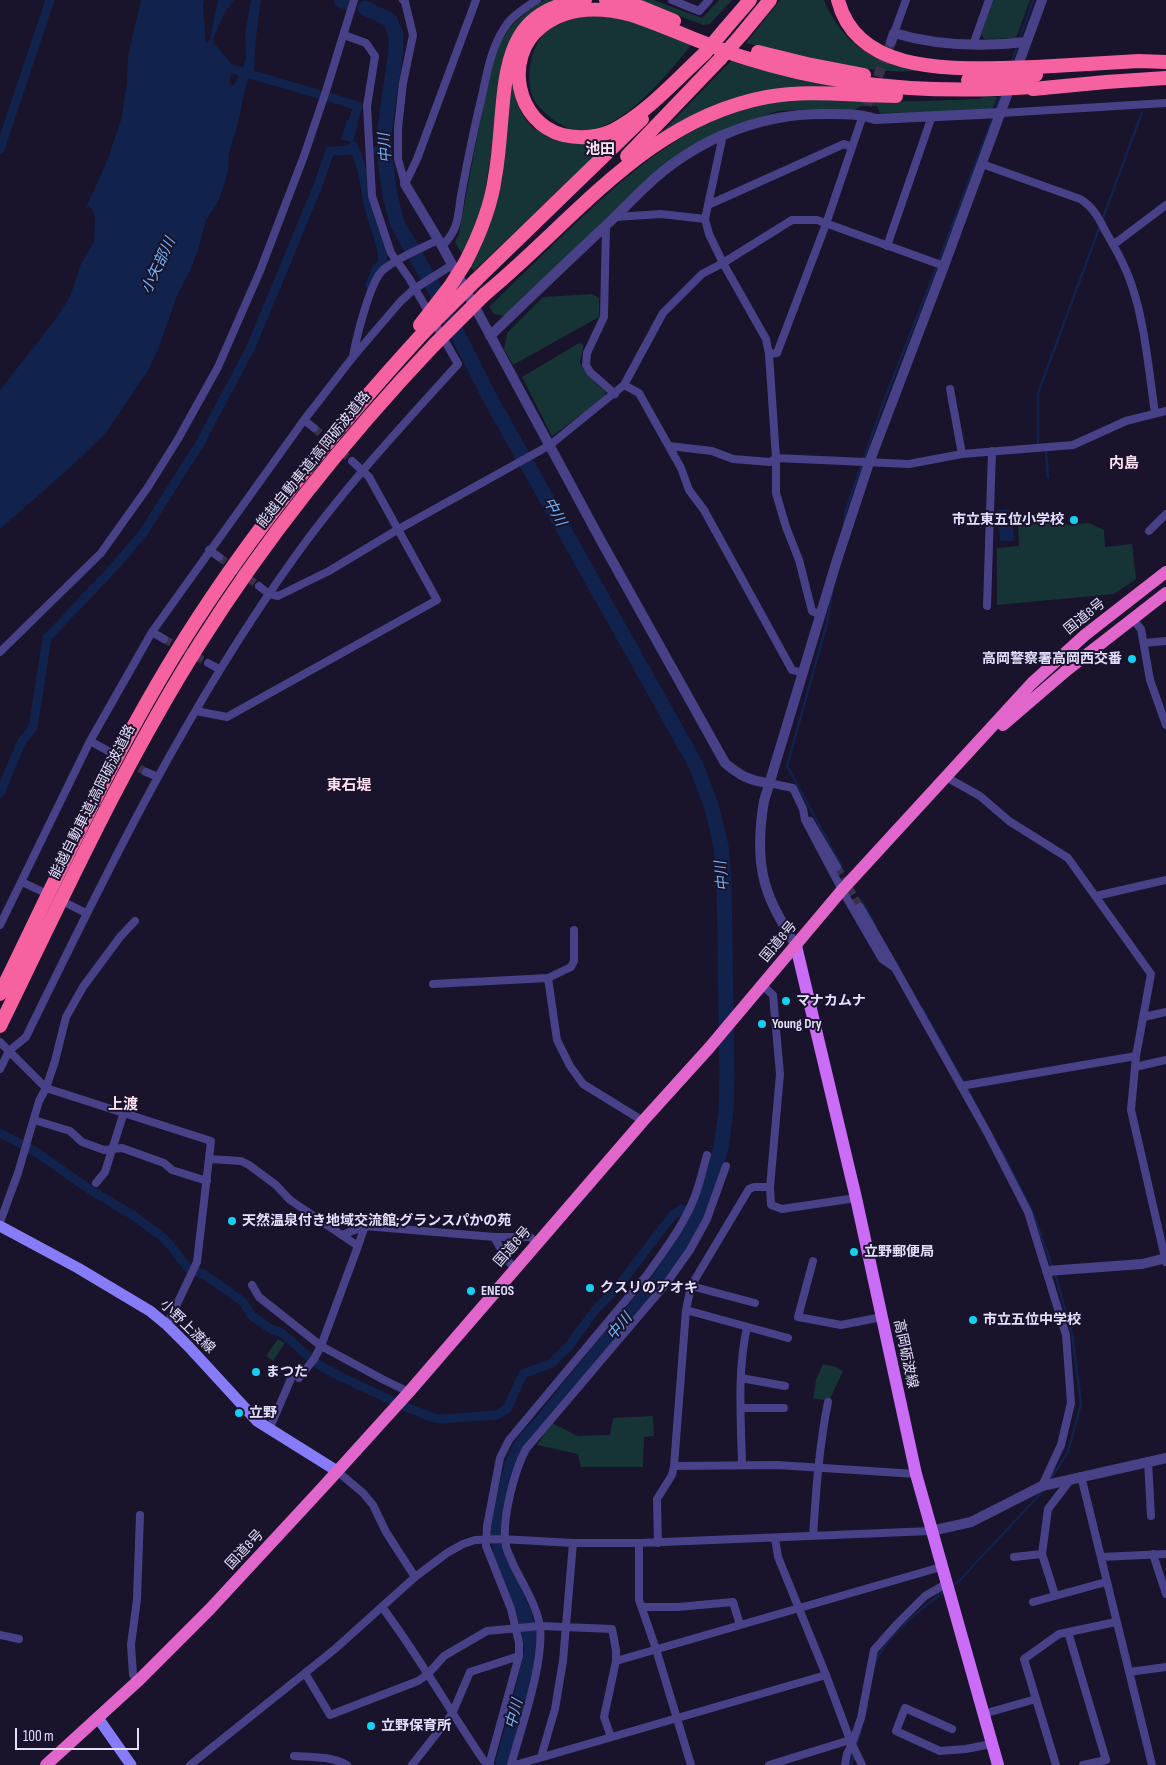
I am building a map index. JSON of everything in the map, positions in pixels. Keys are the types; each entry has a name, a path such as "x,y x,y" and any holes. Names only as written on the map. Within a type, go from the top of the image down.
{"highway":[{"path":"422,329 451,285 458,264 478,236 490,199 498,157 505,81 515,42 521,33 539,16 562,5 585,0"},
{"path":"606,0 640,7 693,29 752,50 836,70 921,80 999,82"},
{"path":"422,329 476,280 669,92 750,0"},
{"name":"能越自動車道;高岡砺波道路","path":"0,1026 124,775 166,700 200,643 248,570 314,481 355,431 434,344 634,148 720,59 770,0"},
{"path":"838,0 846,20 854,32 864,42 890,56 948,68 999,82"},
{"path":"705,53 638,114 598,136 573,138 549,130 529,112 520,90 519,68 521,56 532,35 551,20 588,10 617,11 632,15 745,58 806,74 889,87 945,89 1166,66"},
{"path":"485,294 636,157 683,127 717,111 746,101 790,94 911,96 1139,62 1166,62"},
{"path":"1035,79 1072,85 1166,78"},
{"name":"能越自動車道;高岡砺波道路","path":"0,994 109,772 152,693 187,636 226,576 366,390 422,329"},
{"name":"国道8号","path":"46,1765 139,1680 264,1552 409,1392 643,1121 709,1048 842,890 1032,683 1085,635 1166,572"},
{"name":"国道8号","path":"946,777 1068,670 1166,593"}],"main road":[{"name":"高岡砺波線","path":"796,946 856,1198 916,1474 998,1765"},
{"name":"小野上渡線","path":"0,1224 138,1303 167,1325 257,1421 337,1471"},
{"path":"98,1718 131,1765"}],"street":[{"path":"0,652 101,553 148,488 218,367 260,271 301,164 354,0"},
{"path":"403,0 414,35 404,83 398,128 398,159 405,184 440,243 458,264 490,336 600,539 725,763 745,778 793,788 837,867"},
{"path":"405,184 417,159 476,0"},
{"path":"353,357 356,336 371,293 382,271 419,249 440,243 452,236 457,226 488,66 497,40 506,25 517,14 537,0"},
{"path":"672,0 699,11 709,0"},
{"path":"906,0 892,38 973,45 1026,42"},
{"path":"973,45 989,0"},
{"path":"796,946 776,912 763,874 761,823 769,783 869,463 1042,0"},
{"path":"0,1069 9,1052 26,1037 86,913 158,777 219,669 294,558 362,469 458,364 400,259 391,254 372,196 367,106 375,56 366,43 344,35"},
{"path":"490,336 656,178 695,149 723,135 757,122 792,115 865,110 875,119 1166,102"},
{"path":"769,354 777,353 826,224 865,110"},
{"path":"887,246 932,116"},
{"path":"723,135 705,219 709,234 724,264 766,339 769,354 776,458 776,492 786,527 799,560 812,611 821,615"},
{"path":"708,204 844,144 852,147"},
{"path":"982,164 1080,199 1088,204 1096,215 1125,266 1138,307 1155,414"},
{"path":"1113,245 1166,205"},
{"path":"616,216 661,214 705,219"},
{"path":"259,586 269,594 278,596 329,571 397,530 550,446 624,385 663,312 702,274 724,264 792,220 817,220 944,266"},
{"path":"606,226 604,318 587,353 586,365 590,372 615,394"},
{"path":"0,925 90,741 152,632 304,420 353,357 400,302 416,288 458,264"},
{"path":"624,385 639,393 681,468 689,490 704,510 792,670 803,673"},
{"path":"950,389 962,454"},
{"path":"669,446 712,451 733,459 770,462 776,458 909,464 962,454 1073,445 1126,421 1166,411"},
{"path":"304,420 314,428"},
{"path":"987,606 992,451"},
{"path":"196,711 227,718 437,600 369,477 352,461"},
{"path":"1150,531 1166,514"},
{"path":"209,550 219,557"},
{"path":"1133,620 1141,629 1150,680 1166,725"},
{"path":"152,632 164,639"},
{"path":"1144,643 1166,641"},
{"path":"208,663 219,669"},
{"path":"90,741 110,752"},
{"path":"146,772 158,777"},
{"path":"946,777 980,796 1009,821 1068,858 1152,974 1136,1056 1131,1110 1166,1259 1142,1264 1047,1270"},
{"path":"803,809 805,820 842,890 882,959 895,968"},
{"path":"1096,896 1166,880"},
{"path":"22,882 41,891"},
{"path":"68,904 86,913"},
{"path":"860,907 988,1134 1028,1212 1047,1270 1066,1335 1072,1403 1060,1445 1042,1486"},
{"path":"0,1224 18,1173 39,1101 46,1088 55,1061 66,1017 83,987 120,937 135,921"},
{"path":"433,984 548,978 571,967 574,961 574,930"},
{"path":"548,978 557,1040 570,1066 583,1084 643,1121"},
{"path":"762,985 773,995 780,1074 770,1187 771,1205 782,1209 856,1198"},
{"path":"1144,1017 1166,1012"},
{"path":"0,1042 46,1088 211,1142 197,1262 167,1325"},
{"path":"962,1086 1136,1056"},
{"path":"1135,1068 1166,1060"},
{"path":"96,1183 105,1172 124,1112"},
{"path":"34,1120 70,1131 82,1142 104,1150 122,1148 164,1162 172,1170 207,1181"},
{"path":"382,1607 403,1635 452,1714 484,1761 489,1765 518,1656 519,1643 518,1627 486,1546 488,1540 487,1526 500,1458 509,1440 646,1276 665,1250 682,1224 695,1196 706,1155"},
{"path":"209,1159 241,1161 249,1165 276,1185 290,1200 358,1246"},
{"path":"513,1765 536,1674 538,1626 528,1589 514,1565 504,1539 508,1508 518,1464 526,1449 671,1278 690,1250 707,1219 726,1166"},
{"path":"658,1543 657,1499 672,1475 674,1466 686,1310 691,1286 749,1190 754,1187 770,1187"},
{"path":"342,1235 365,1226 494,1237 530,1237 537,1244"},
{"path":"269,1430 296,1376 313,1360 321,1346 365,1226"},
{"path":"494,1237 508,1261 515,1268"},
{"path":"813,1261 798,1317 841,1325 882,1316"},
{"path":"252,1286 259,1297 321,1346 409,1392"},
{"path":"691,1286 755,1303"},
{"path":"686,1310 788,1338"},
{"path":"742,1465 741,1378 743,1347 748,1327"},
{"path":"741,1378 785,1386"},
{"path":"813,1536 822,1432 828,1402"},
{"path":"741,1408 784,1408"},
{"path":"190,1765 336,1649 415,1577 463,1544 475,1540 658,1543 931,1531 972,1522 1042,1486 1166,1458"},
{"path":"1148,1462 1151,1516"},
{"path":"674,1466 777,1465 916,1474"},
{"path":"337,1471 363,1493 373,1505 386,1532 415,1577"},
{"path":"1055,1595 1042,1554 1048,1509 1076,1478"},
{"path":"1076,1478 1101,1557 1152,1765"},
{"path":"139,1680 133,1674 132,1645 137,1599 140,1515"},
{"path":"775,1538 778,1557 851,1742 862,1765"},
{"path":"541,1757 554,1709 566,1627 573,1543"},
{"path":"639,1543 639,1600 656,1649 690,1765"},
{"path":"1014,1557 1042,1554"},
{"path":"1153,1554 1166,1594"},
{"path":"1101,1557 1166,1554"},
{"path":"616,1661 941,1567"},
{"path":"1033,1602 1106,1582"},
{"path":"845,1765 851,1742 861,1718 874,1650 926,1596 946,1584"},
{"path":"642,1607 678,1607 733,1602 740,1625"},
{"path":"1056,1765 1024,1659 1059,1634 1116,1622"},
{"path":"305,1673 330,1715 418,1681 428,1674 444,1656 487,1631 538,1626 612,1629 616,1661 604,1717 611,1737"},
{"path":"1068,1632 1106,1760 1082,1765"},
{"path":"0,1635 19,1639"},
{"path":"412,1765 452,1714 470,1672 518,1656"},
{"path":"1129,1672 1166,1667"},
{"path":"513,1765 826,1675"},
{"path":"983,1714 1036,1699"},
{"path":"952,1729 905,1708 896,1731 940,1751 966,1750 991,1744"},
{"path":"769,1765 851,1742"},
{"path":"294,1756 337,1760 347,1765"}],"green space":[{"path":"544,0 556,0 541,6 524,21 494,133 484,198 476,225 462,254 455,242 459,234 486,88 497,49 510,27 532,7"},
{"path":"631,0 653,0 702,18 719,0 732,0 710,24 703,25 650,5"},
{"path":"780,0 824,0 837,24 856,45 866,52 888,62 928,70 882,71 859,68 813,60 746,43"},
{"path":"993,0 1030,0 1016,38 984,39 981,34"},
{"path":"600,14 630,20 693,43 649,94 622,116 592,130 570,129 556,122 543,112 534,100 529,77 532,58 539,39 552,26 569,19"},
{"path":"733,59 849,84 848,90 766,92 719,103 662,132"},
{"path":"514,71 516,99 522,114 533,128 548,135 610,138 607,144 474,271 469,265"},
{"path":"984,96 997,97 992,111 880,113 877,106 861,106 853,111 812,109 778,111 745,122 709,138 504,316 494,314 489,307 567,231 620,183 664,149 711,122 763,104 792,100 920,101 979,99"},
{"path":"592,294 599,298 599,317 513,365 504,349 507,333 543,297"},
{"path":"579,343 583,345 581,365 586,373 606,392 604,398 552,436 522,377"},
{"path":"1063,521 1068,525 1089,523 1104,530 1105,547 1132,544 1136,579 1114,594 997,605 997,548 1019,546 1018,525"},
{"path":"278,1339 285,1343 273,1361 266,1356"},
{"path":"823,1364 843,1371 829,1401 813,1398 816,1380"},
{"path":"653,1416 654,1436 644,1437 643,1467 581,1467 578,1454 537,1445 552,1423 578,1436 610,1435 613,1418"}],"water":[{"name":"小矢部川","path":"141,0 204,0 205,39 207,43 210,39 218,0 234,0 225,12 213,39 214,43 229,61 233,70 229,81 231,85 234,85 246,60 245,34 251,0 261,0 254,70 246,85 229,154 228,170 218,202 206,220 199,247 189,273 177,296 159,347 148,371 104,435 0,529 0,390 55,320 70,297 81,264 94,242 95,219 92,209 86,208 107,161 121,120 127,83 128,56"},
{"path":"347,120 356,121 358,124 353,141 355,145 352,146 350,142 341,139"},
{"path":"1012,509 1014,541 1000,541 998,510"}],"waterway":[{"path":"0,149 50,0"},
{"name":"中川","path":"341,0 346,2"},
{"path":"1019,41 1033,0"},
{"name":"中川","path":"365,8 390,20 396,35 396,51 384,133 384,151 390,195 397,223 434,288 490,398 696,765 712,808 721,846 724,878 726,1112 721,1147 714,1174 699,1216 658,1281 524,1441 513,1462 503,1501 498,1529 501,1557 524,1612 532,1649 521,1698 502,1765"},
{"path":"1012,62 1017,46"},
{"path":"222,66 318,94"},
{"path":"996,109 1001,93"},
{"path":"328,97 358,106 353,121"},
{"path":"1102,221 1142,112"},
{"path":"844,525 846,510 882,406 993,117"},
{"path":"353,146 361,167 370,210 383,255 383,263 377,268 370,285"},
{"path":"0,793 22,741 33,728 47,638 116,565 143,533 199,445 251,347 319,183 330,151 354,150"},
{"name":"中川","path":"377,151 384,151"},
{"path":"1038,443 1038,393 1100,226"},
{"path":"1046,451 1048,478"},
{"path":"832,592 827,623 787,766 841,865"},
{"path":"862,901 876,927"},
{"path":"922,1008 979,1110"},
{"path":"0,1133 34,1151 92,1191 133,1215 166,1240 189,1269 205,1275 243,1302 252,1316 271,1329 282,1333 316,1363 391,1400"},
{"path":"1001,1150 1033,1213 1053,1269"},
{"path":"406,1407 434,1418 444,1419 496,1415 507,1409 523,1374 552,1363 568,1347 596,1309 617,1288 673,1215 682,1209 685,1210"},
{"name":"中川","path":"692,1213 699,1216"},
{"path":"1049,1481 1068,1452 1081,1404 1072,1333 1055,1274"},
{"path":"951,1587 959,1581 1044,1490"},
{"path":"875,1664 879,1654 895,1634 915,1614 945,1591"},
{"path":"856,1747 867,1706"},
{"path":"851,1765 854,1754"}],"tunnel":[{"path":"867,105 891,42"},
{"path":"314,428 352,461"},
{"path":"219,557 259,586"},
{"path":"164,639 208,663"},
{"path":"129,762 146,772"},
{"path":"837,867 860,907"}],"place":[{"name":"市立東五位小学校","path":"1074,520"},
{"name":"高岡警察署高岡西交番","path":"1132,659"},
{"name":"マナカムナ","path":"786,1001"},
{"name":"Young Dry","path":"762,1024"},
{"name":"天然温泉付き地域交流館;グランスパかの苑","path":"232,1221"},
{"name":"立野郵便局","path":"854,1252"},
{"name":"クスリのアオキ","path":"590,1288"},
{"name":"ENEOS","path":"471,1291"},
{"name":"市立五位中学校","path":"973,1320"},
{"name":"まつた","path":"256,1372"},
{"name":"立野","path":"239,1413"},
{"name":"立野保育所","path":"371,1726"}],"district":[{"name":"池田","path":"600,150"},
{"name":"内島","path":"1124,464"},
{"name":"東石堤","path":"349,786"},
{"name":"上渡","path":"123,1105"}]}
